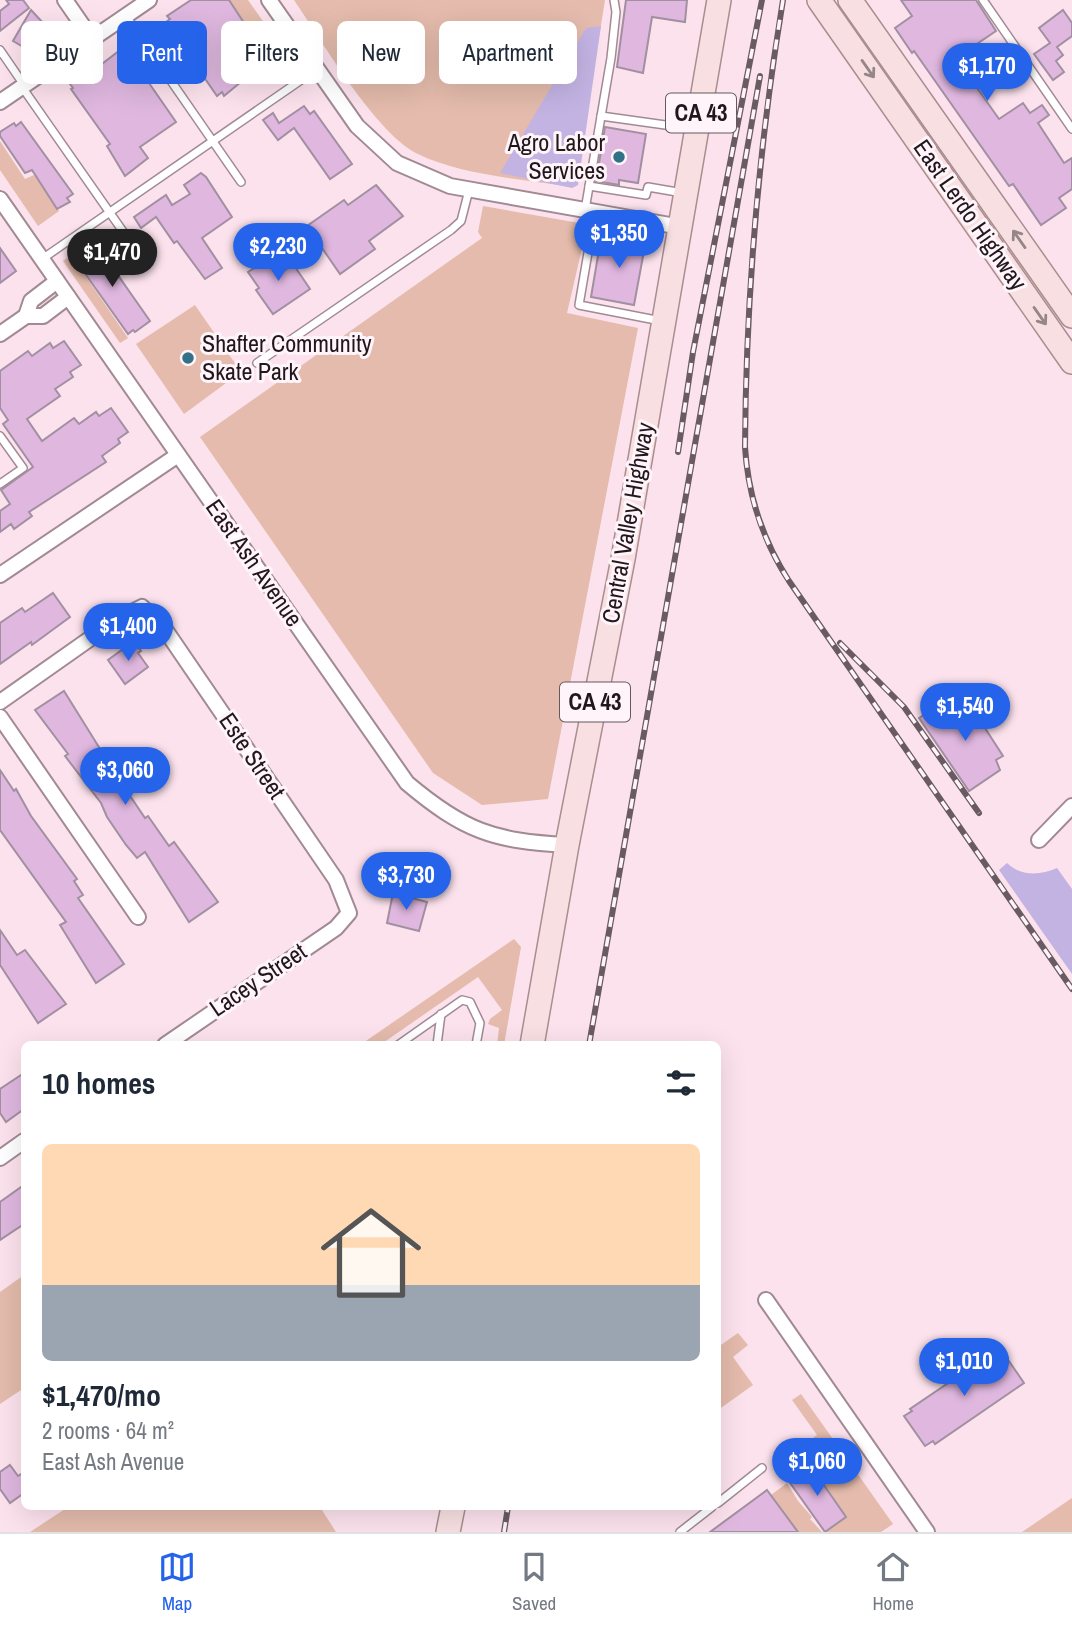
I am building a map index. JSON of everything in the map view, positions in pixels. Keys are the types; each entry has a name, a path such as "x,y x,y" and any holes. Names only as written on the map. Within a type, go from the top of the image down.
{"main road":[{"name":"Central Valley Highway","path":"533,1041 567,845 623,559 719,0"},
{"name":"East Lerdo Highway","path":"836,3 1072,316"},
{"name":"East Lerdo Highway","path":"836,3 1072,362"},
{"path":"448,1532 452,1510"}],"street":[{"path":"65,0 80,21"},
{"path":"103,32 149,0"},
{"path":"269,0 284,21"},
{"path":"323,78 357,126 397,163 450,186 681,227"},
{"path":"0,102 26,84"},
{"name":"East Ash Avenue","path":"0,199 407,783 441,812 482,833 527,843 567,845"},
{"path":"26,316 31,301 57,281"},
{"path":"0,334 26,316 43,316 68,297"},
{"path":"0,575 178,455"},
{"name":"Este Street","path":"0,702 118,619 142,607 164,628 328,868 349,913"},
{"path":"0,717 138,917"},
{"path":"1039,840 1072,806"},
{"name":"Lacey Street","path":"170,1041 336,928 349,913"},
{"path":"0,1157 21,1143"},
{"path":"766,1300 927,1532"}],"lane":[{"path":"614,0 616,12 611,58 589,186 590,211 579,305 664,322"},
{"path":"983,0 1072,129"},
{"path":"126,16 241,182"},
{"path":"0,50 145,263"},
{"path":"42,259 296,84"},
{"path":"601,116 698,130"},
{"path":"589,186 646,195 648,187 687,193"},
{"path":"257,363 451,230 461,221 469,189"},
{"path":"0,436 23,468 0,484"},
{"path":"404,1041 461,1000 470,1002 480,1023 478,1041"},
{"path":"438,1041 441,1014"},
{"path":"721,1501 762,1468"},
{"path":"680,1532 708,1510"}],"shaded area":[{"path":"226,0 248,0 263,21 241,21"},
{"path":"294,0 605,0 575,187 495,176 454,167 418,154 385,128 350,84 425,84 425,21 337,21 337,65 323,44 323,21 308,21"},
{"path":"601,26 578,185 572,188 500,173 553,84 577,84 577,43 586,28"},
{"path":"0,141 25,179 34,175 59,211 38,226 0,170"},
{"path":"483,206 585,224 587,227 567,313 638,328 548,799 482,805 433,773 200,437 482,238 478,232"},
{"path":"71,255 128,338 120,343 63,261"},
{"name":"Shafter Community Skate Park","path":"195,305 241,372 184,414 136,344"},
{"path":"1007,863 1025,873 1057,868 1072,889 1072,974 999,870"},
{"path":"514,939 521,947 505,1041 497,1041 499,1028 488,1024 490,1019 502,1010 478,977 386,1041 366,1041"},
{"path":"21,1277 21,1390 0,1404 0,1292"},
{"path":"738,1333 748,1345 733,1357 753,1385 721,1408 721,1345"},
{"path":"801,1394 893,1524 881,1532 826,1532 846,1517 803,1452 805,1444 817,1435 792,1400"},
{"path":"787,1483 812,1517 810,1519 822,1532 796,1532 771,1495"},
{"path":"1072,1498 1072,1532 1022,1532"},
{"path":"63,1510 322,1510 336,1532 30,1532"}],"building":[{"path":"6,0 23,0 29,8 0,31 0,11 9,4"},
{"path":"191,0 229,0 243,21 221,21 221,84 238,84 224,96 222,92 217,96 207,81 207,21 167,21 170,19 167,16"},
{"path":"626,0 687,0 685,22 652,17 643,73 617,67"},
{"path":"901,0 976,0 996,31 956,58 999,119 1023,103 1030,113 1042,105 1049,115 1038,123 1064,163 1072,158 1072,189 1059,198 1066,208 1041,225 1013,184 1009,186 895,28 912,16"},
{"path":"31,10 41,21 25,21"},
{"path":"1063,10 1072,23 1072,36 1057,47 1063,55 1056,61 1064,72 1053,80 1034,54 1050,43 1039,28"},
{"path":"21,27 21,46 13,41"},
{"path":"117,52 117,84 150,84 176,122 140,147 148,158 125,176 107,146 110,144 70,84 103,84 103,63"},
{"path":"304,106 310,114 314,111 352,164 330,179 294,128 278,140 263,120 273,113 279,123"},
{"path":"21,122 73,194 67,198 70,202 57,209 32,170 25,173 0,136 0,132 14,123 16,126"},
{"name":"Agro Labor Services","path":"605,127 646,134 638,183 619,180 619,185 596,181"},
{"path":"201,173 232,217 202,238 222,268 205,279 156,217 141,228 134,217 166,195 172,205 190,194 184,185"},
{"path":"376,185 403,216 369,241 375,249 340,274 322,248 319,250 307,234 311,231 307,226 344,200 348,205"},
{"path":"625,237 646,240 634,305 591,297 601,238 624,242"},
{"path":"94,241 150,321 135,332 133,330 128,334 74,258"},
{"path":"0,248 16,271 0,283"},
{"path":"270,249 285,270 293,264 310,289 273,314 256,290 259,288 248,272 264,262 260,256"},
{"path":"64,341 81,365 70,372 73,377 55,389 60,396 27,419 42,441 74,418 79,424 96,412 99,416 111,408 128,432 118,439 120,443 102,456 106,462 29,512 32,516 14,529 11,524 0,532 0,511 10,504 1,490 33,467 3,424 8,420 0,408 0,371 28,351 32,356 50,343 53,348"},
{"path":"53,593 70,617 0,664 0,623 22,608 25,612"},
{"path":"134,641 141,651 138,653 148,667 125,684 108,660"},
{"path":"64,691 102,752 104,750 122,775 118,778 145,818 148,816 169,846 174,842 218,902 189,922 145,852 137,858 126,845 101,803 65,756 68,754 35,710"},
{"path":"972,695 980,707 974,711 1003,756 996,760 1000,770 969,791 919,718 930,711 936,719"},
{"path":"0,770 14,791 16,789 31,816 77,879 74,881 83,895 78,898 124,964 96,983 60,925 66,922 0,830"},
{"path":"393,893 427,902 419,931 387,923"},
{"path":"0,930 17,955 25,950 66,1004 38,1023 0,965"},
{"path":"21,1075 21,1111 6,1122 0,1113 0,1089"},
{"path":"21,1187 21,1226 0,1240 0,1202"},
{"path":"1000,1348 1024,1383 935,1444 933,1441 925,1446 904,1416 912,1411 910,1409"},
{"path":"10,1465 18,1476 21,1474 21,1495 10,1503 0,1489 0,1472"},
{"path":"810,1465 846,1517 825,1532 788,1480"},
{"path":"767,1490 798,1532 710,1532"}],"railway":[{"path":"678,452 693,352 762,0"},
{"path":"783,0 760,167 751,278 745,447 753,500 771,549 789,581 1072,989"},
{"path":"590,1041 760,76"},
{"path":"840,643 904,707 979,813"},
{"path":"504,1532 508,1510"}],"place":[{"name":"Agro Labor Services","path":"619,157"},
{"name":"Shafter Community Skate Park","path":"188,358"}]}
